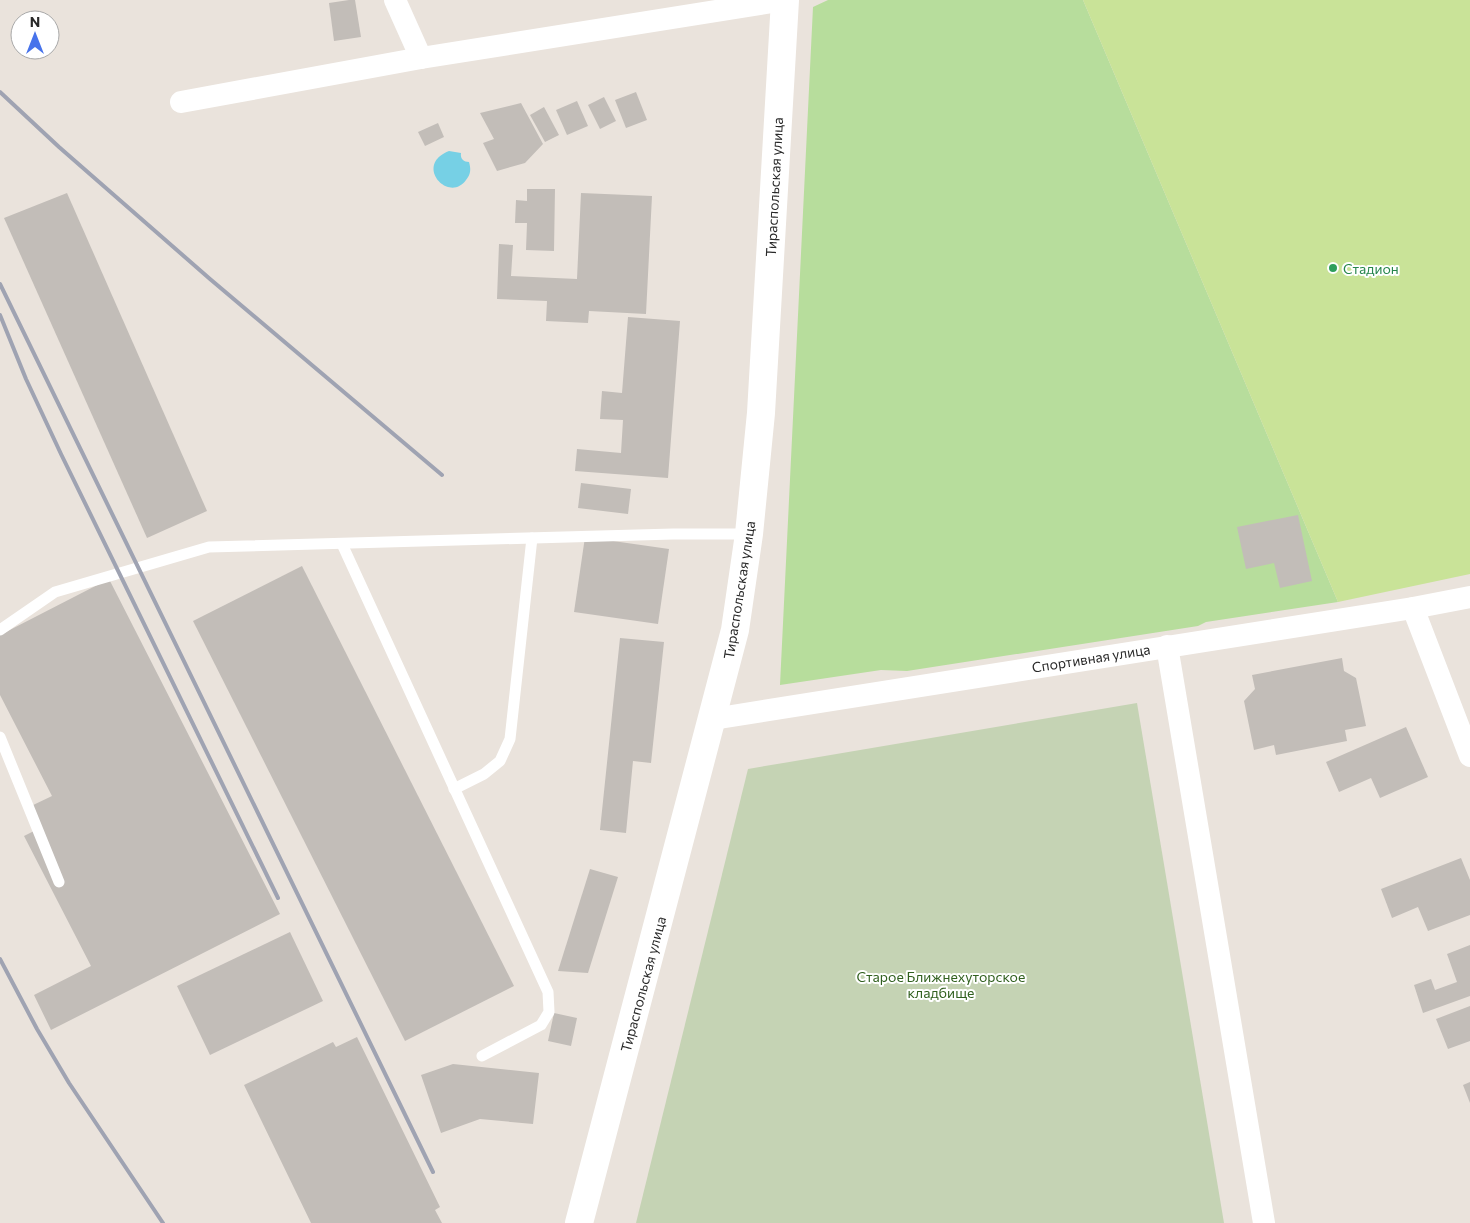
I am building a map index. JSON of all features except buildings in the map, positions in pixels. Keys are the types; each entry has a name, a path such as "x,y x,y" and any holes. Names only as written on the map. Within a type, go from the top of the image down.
{"street":[{"path":"394,0 421,58"},
{"path":"182,102 421,58 785,0"},
{"name":"Тираспольская улица","path":"580,1223 735,630 749,534 761,413 785,0"},
{"name":"Спортивная улица","path":"713,719 1413,608 1470,597"},
{"path":"1413,608 1470,756"},
{"path":"1167,646 1264,1223"}],"lane":[{"path":"0,630 55,592 210,547 673,534 749,534"},
{"path":"454,789 484,774 500,761 510,739 532,538"},
{"path":"342,544 548,992 548,1012 541,1025 482,1056"},
{"path":"0,737 59,882"}],"green space":[{"path":"828,0 1083,0 1338,602 1206,622 1198,626 907,671 881,670 780,685 813,7"},
{"name":"Стадион","path":"1083,0 1470,0 1470,574 1338,602"},
{"name":"Старое Ближнехуторское кладбище","path":"1137,703 1224,1223 636,1223 748,769"}],"water":[{"path":"449,151 461,153 463,160 469,162 470,169 466,180 459,186 451,188 438,180 434,173 434,165 439,157"}],"railway":[{"path":"0,92 59,147 210,279 442,475"},
{"path":"0,284 433,1172"},
{"path":"0,315 26,379 61,454 278,898"},
{"path":"0,959 37,1029 69,1083 163,1223"}],"place":[{"name":"Стадион","path":"1333,268"}]}
